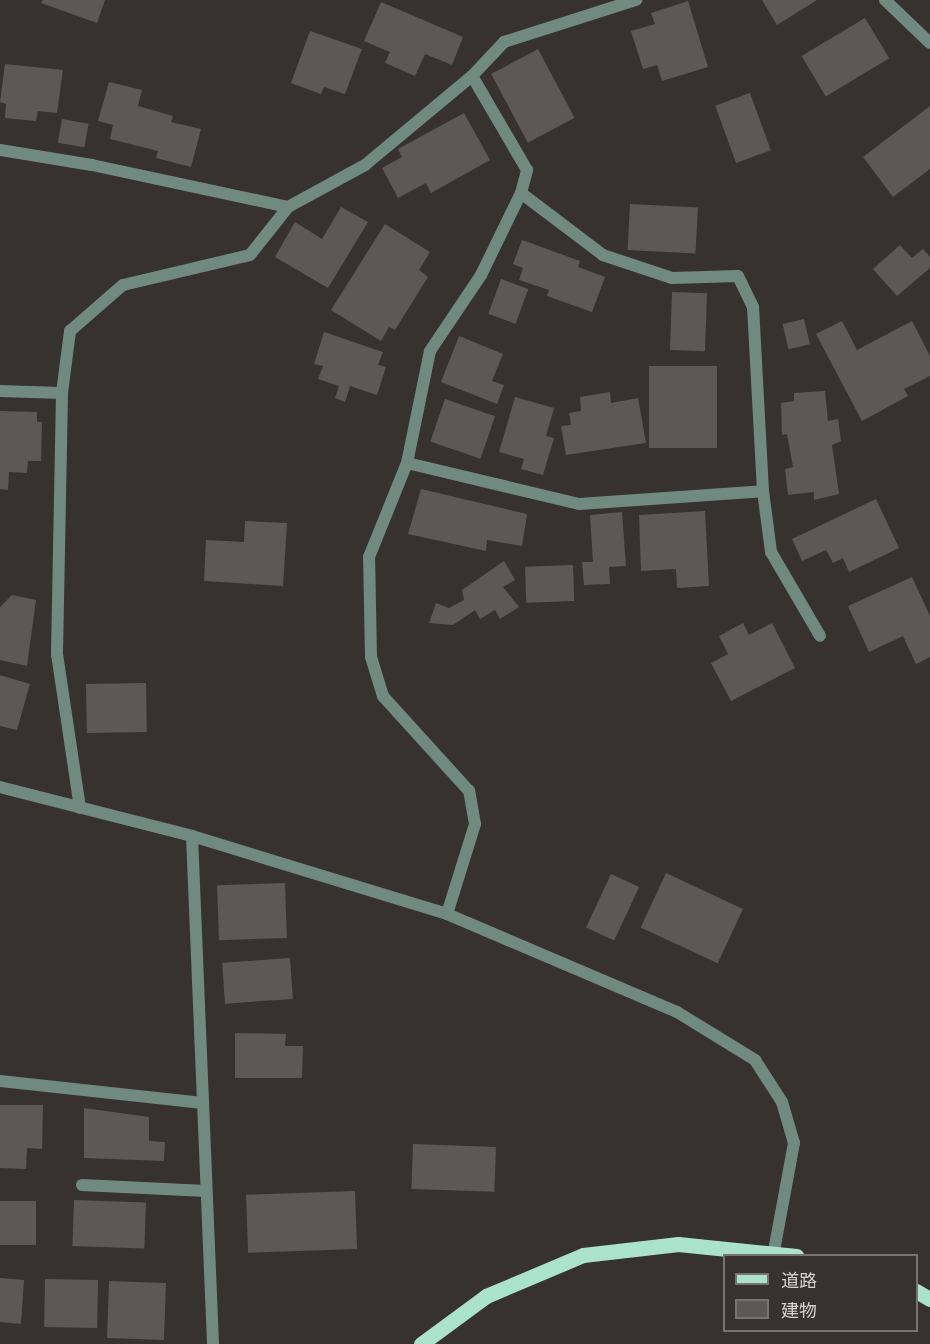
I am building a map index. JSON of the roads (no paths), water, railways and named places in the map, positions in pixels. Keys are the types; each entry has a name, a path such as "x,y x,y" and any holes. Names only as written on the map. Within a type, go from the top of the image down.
{"main road":[{"path":"421,1344 486,1296 583,1255 678,1244 787,1254"}],"street":[{"path":"80,808 57,654 62,393 70,332 123,285 250,255 288,207 365,165 472,76 504,42 636,0"},
{"path":"885,0 930,42"},
{"path":"447,914 475,824 470,791 383,696 370,657 369,557 407,463 430,351 481,275 521,193 527,170 472,76"},
{"path":"0,150 92,165 288,207"},
{"path":"521,193 603,255 672,279 738,276 753,307 763,491 771,552 820,636"},
{"path":"0,391 62,393"},
{"path":"407,463 579,504 763,491"},
{"path":"0,787 192,836 447,914 677,1012 755,1060 782,1102 794,1143 774,1251"},
{"path":"192,836 213,1344"},
{"path":"0,1081 203,1103"},
{"path":"82,1185 206,1191"}]}
